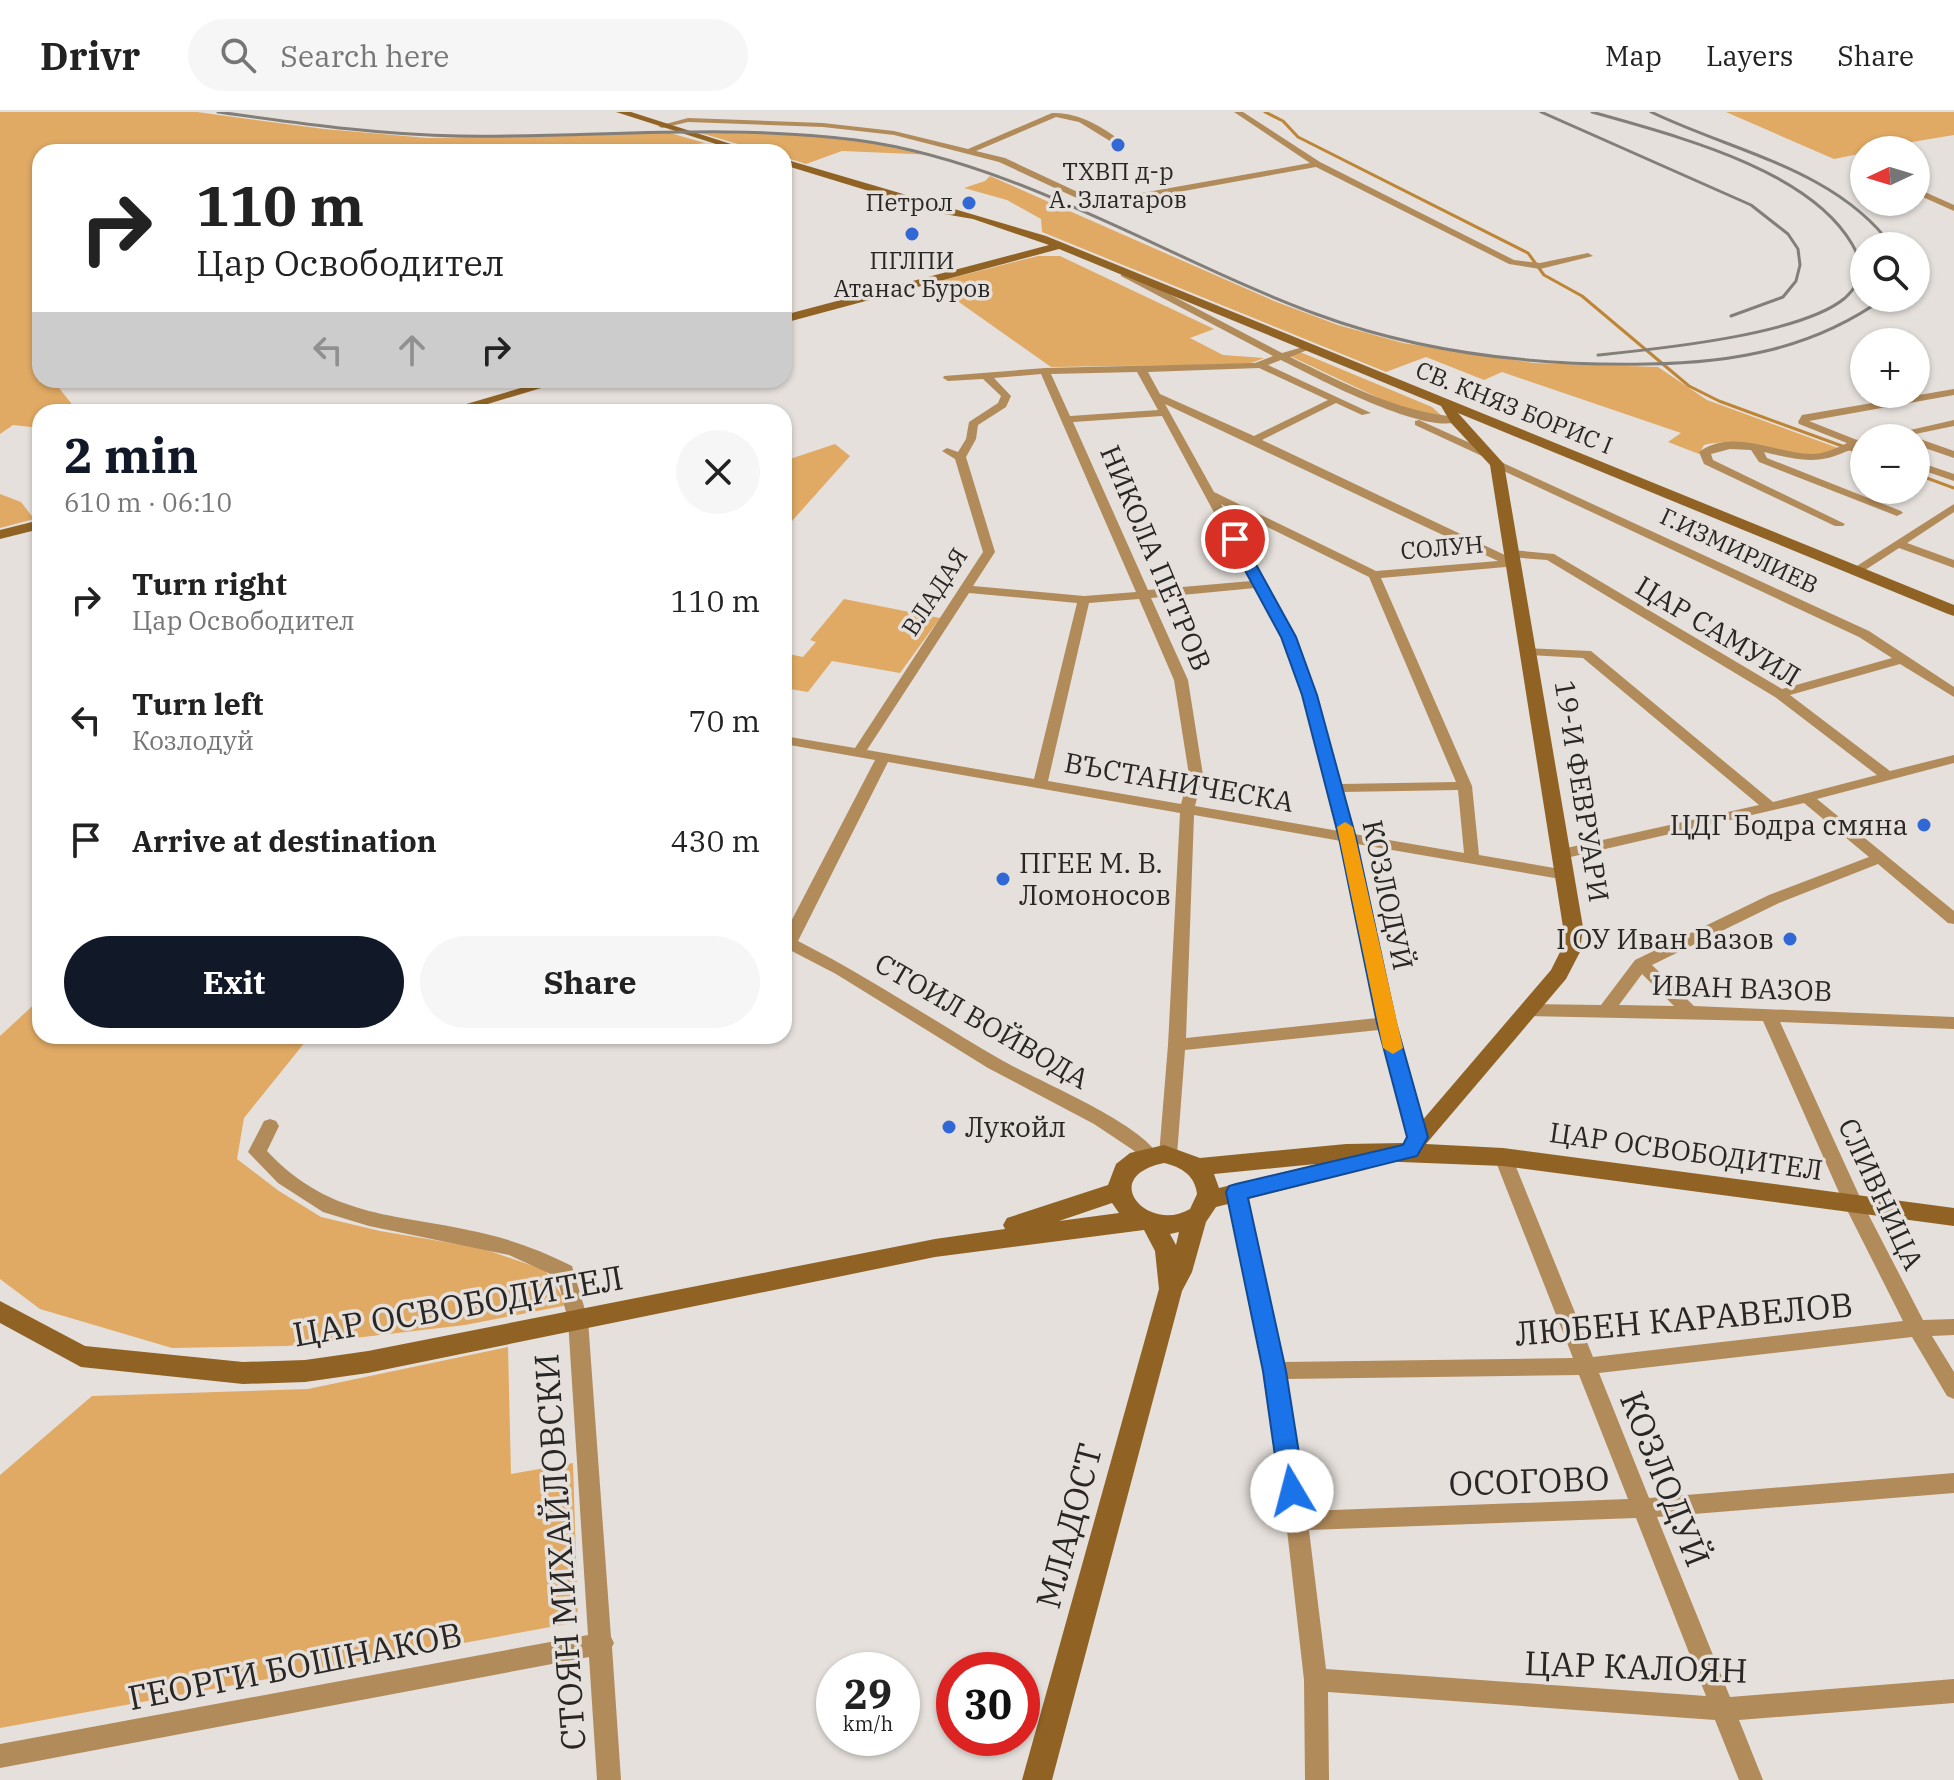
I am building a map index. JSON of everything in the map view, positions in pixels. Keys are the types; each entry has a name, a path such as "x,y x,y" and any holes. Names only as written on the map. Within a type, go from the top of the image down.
{"street":[{"path":"621,112 724,144"},
{"path":"1238,112 1317,164 1512,262 1540,266 1588,256"},
{"path":"970,151 1063,114 1074,116 1121,144"},
{"path":"662,126 688,120 839,126 914,137 1002,160 1096,204 1317,164"},
{"name":"СВ. КНЯЗ БОРИС I","path":"792,164 977,217 1058,246 1306,347 1451,412 1954,611"},
{"path":"1930,197 1954,208"},
{"name":"СВ. КНЯЗ БОРИС I","path":"936,207 995,229 1058,246"},
{"path":"995,229 1021,241 1023,244 1019,255"},
{"path":"792,317 1058,246"},
{"path":"1124,274 1175,304 1393,410 1435,420 1451,412 1492,459"},
{"path":"948,378 1045,371 1260,365 1306,347"},
{"path":"1260,365 1366,413"},
{"name":"КОЗЛОДУЙ","path":"1141,369 1288,637 1310,695 1348,838 1414,1144"},
{"name":"НИКОЛА ПЕТРОВ","path":"1045,371 1181,680 1196,775 1187,810 1177,1045 1159,1155"},
{"name":"ВЛАДАЯ","path":"859,752 989,552 953,454 971,439 973,424 1002,405 1006,396 985,375"},
{"path":"475,404 533,388"},
{"path":"1850,439 1803,422 1806,417 1954,392"},
{"name":"ЦАР САМУИЛ","path":"1156,396 1256,439 1428,526 1512,559 1550,557 1780,694 1887,776"},
{"path":"1256,439 1335,400"},
{"name":"Г.ИЗМИРЛИЕВ","path":"1393,410 1864,634 1954,693"},
{"path":"1066,419 1165,413"},
{"path":"1930,429 1954,423"},
{"path":"1839,524 1708,462 1705,452 1720,444 1808,457 1835,455 1850,448"},
{"path":"1930,446 1954,455"},
{"path":"1756,449 1763,460 1897,513"},
{"name":"19-И ФЕВРУАРИ","path":"1414,1144 1559,974 1570,952 1573,927 1529,651 1492,459"},
{"path":"1930,469 1954,478"},
{"path":"1210,494 1374,575 1465,786 1472,859"},
{"path":"1855,571 1954,507"},
{"path":"0,535 32,526"},
{"path":"1897,543 1954,564"},
{"name":"СОЛУН","path":"1374,575 1512,559"},
{"path":"967,589 1084,600 1260,584"},
{"path":"1040,785 1084,600"},
{"path":"1529,651 1586,654 1770,807"},
{"path":"1780,694 1902,659"},
{"name":"ВЪСТАНИЧЕСКА","path":"792,744 859,752 1566,875"},
{"path":"792,931 884,757"},
{"path":"1562,854 1770,807 1954,759"},
{"path":"1336,788 1465,786"},
{"path":"1807,798 1954,919"},
{"path":"1607,1009 1641,964 1762,905 1880,858"},
{"name":"СТОИЛ ВОЙВОДА","path":"792,943 994,1064 1119,1130 1159,1155"},
{"path":"1641,964 1690,1012"},
{"name":"ИВАН ВАЗОВ","path":"1527,1010 1607,1009 1954,1023"},
{"name":"СЛИВНИЦА","path":"1769,1016 1850,1203 1915,1328 1954,1390"},
{"path":"1177,1045 1386,1023"},
{"name":"СТОЯН МИХАЙЛОВСКИ","path":"270,1126 257,1152 278,1175 339,1211 508,1245 565,1272 578,1320 609,1780"},
{"name":"ЦАР ОСВОБОДИТЕЛ","path":"1202,1209 1236,1192 1414,1144"},
{"name":"ЦАР ОСВОБОДИТЕЛ","path":"1196,1167 1414,1144 1954,1217"},
{"path":"1159,1155 1196,1167 1207,1181 1202,1209 1181,1224 1147,1221 1127,1209 1118,1191 1119,1179 1129,1164 1159,1155"},
{"name":"КОЗЛОДУЙ","path":"1503,1157 1751,1780"},
{"name":"ЦАР ОСВОБОДИТЕЛ","path":"935,1248 1070,1209 1118,1191"},
{"path":"1236,1192 1275,1371 1297,1521 1316,1680 1317,1780"},
{"name":"МЛАДОСТ","path":"1037,1780 1170,1291 1180,1272 1202,1209"},
{"name":"ЦАР ОСВОБОДИТЕЛ","path":"0,1311 81,1356 243,1373 305,1371 368,1362 935,1248 1147,1221"},
{"name":"МЛАДОСТ","path":"1147,1221 1167,1251 1170,1291"},
{"name":"ЛЮБЕН КАРАВЕЛОВ","path":"1275,1371 1586,1366 1915,1328 1954,1327"},
{"name":"ОСОГОВО","path":"1297,1521 1643,1508 1954,1483"},
{"name":"ГЕОРГИ БОШНАКОВ","path":"0,1756 602,1643"},
{"name":"ЦАР КАЛОЯН","path":"1316,1680 1723,1709 1954,1691"}],"shaded area":[{"path":"0,112 197,112 324,129 428,138 670,133 705,143 32,144 32,388 59,388 72,404 32,404 32,427 13,425 0,434"},
{"path":"1726,112 1954,112 1954,135 1930,139 1930,136 1850,136 1850,156 1834,159"},
{"path":"697,132 832,136 936,155 842,151 806,164 792,160 792,144 738,144"},
{"path":"990,176 1274,301 1338,325 1403,343 1534,363 1658,367 1707,400 1838,448 1806,455 1721,442 1704,445 1699,454 1668,442 1681,433 1502,372 1484,380 1426,357 1386,372 1042,232 1041,219 1007,200 964,188 985,181"},
{"path":"1038,256 1060,256 1214,329 1190,338 1223,355 1264,358 1249,364 1051,367 932,283"},
{"path":"1300,352 1432,407 1442,416 1398,407 1290,356"},
{"path":"835,444 850,456 792,521 792,458"},
{"path":"0,494 21,502 32,516 32,520 0,528"},
{"path":"844,599 940,618 900,673 832,661 808,692 792,689 792,655 803,657 816,642 810,640"},
{"path":"32,1006 32,1044 304,1044 244,1118 237,1159 279,1191 321,1217 380,1231 481,1248 545,1270 568,1305 465,1325 287,1346 172,1348 40,1309 0,1279 0,1036"},
{"path":"508,1347 511,1474 573,1463 578,1622 0,1728 0,1475 92,1396 308,1389"}],"waterway":[{"path":"1265,112 1283,121 1298,137 1528,253 1544,275 1582,296 1689,386 1719,401 1850,449"},
{"path":"1930,479 1954,488"}],"railway":[{"path":"218,112 338,128 429,135 757,132 856,140 916,151 1032,190 1316,314 1396,339 1479,354 1563,363 1647,364 1710,360 1771,350 1800,341 1862,312"},
{"path":"1541,112 1751,205 1788,234 1798,249 1800,265 1796,281 1783,297 1731,316"},
{"path":"1592,112 1698,144 1771,175 1804,195 1831,217 1852,244 1860,266 1855,286 1845,298 1824,311 1796,322 1727,338 1598,355"},
{"path":"1651,112 1813,180 1842,198 1880,232"}],"slow traffic":[{"path":"1345,827 1393,1048"}],"place":[{"name":"ТХВП д-р А. Златаров","path":"1118,145"},
{"name":"Петрол","path":"969,203"},
{"name":"ПГЛПИ Атанас Буров","path":"912,234"},
{"name":"ЦДГ Бодра смяна","path":"1924,825"},
{"name":"ПГЕЕ М. В. Ломоносов","path":"1003,879"},
{"name":"I ОУ Иван Вазов","path":"1790,939"},
{"name":"Лукойл","path":"949,1127"}],"route":[{"path":"1235,539 1288,637 1310,695 1348,838 1386,1023 1418,1137 1409,1151 1236,1192 1275,1371 1292,1491"}]}
